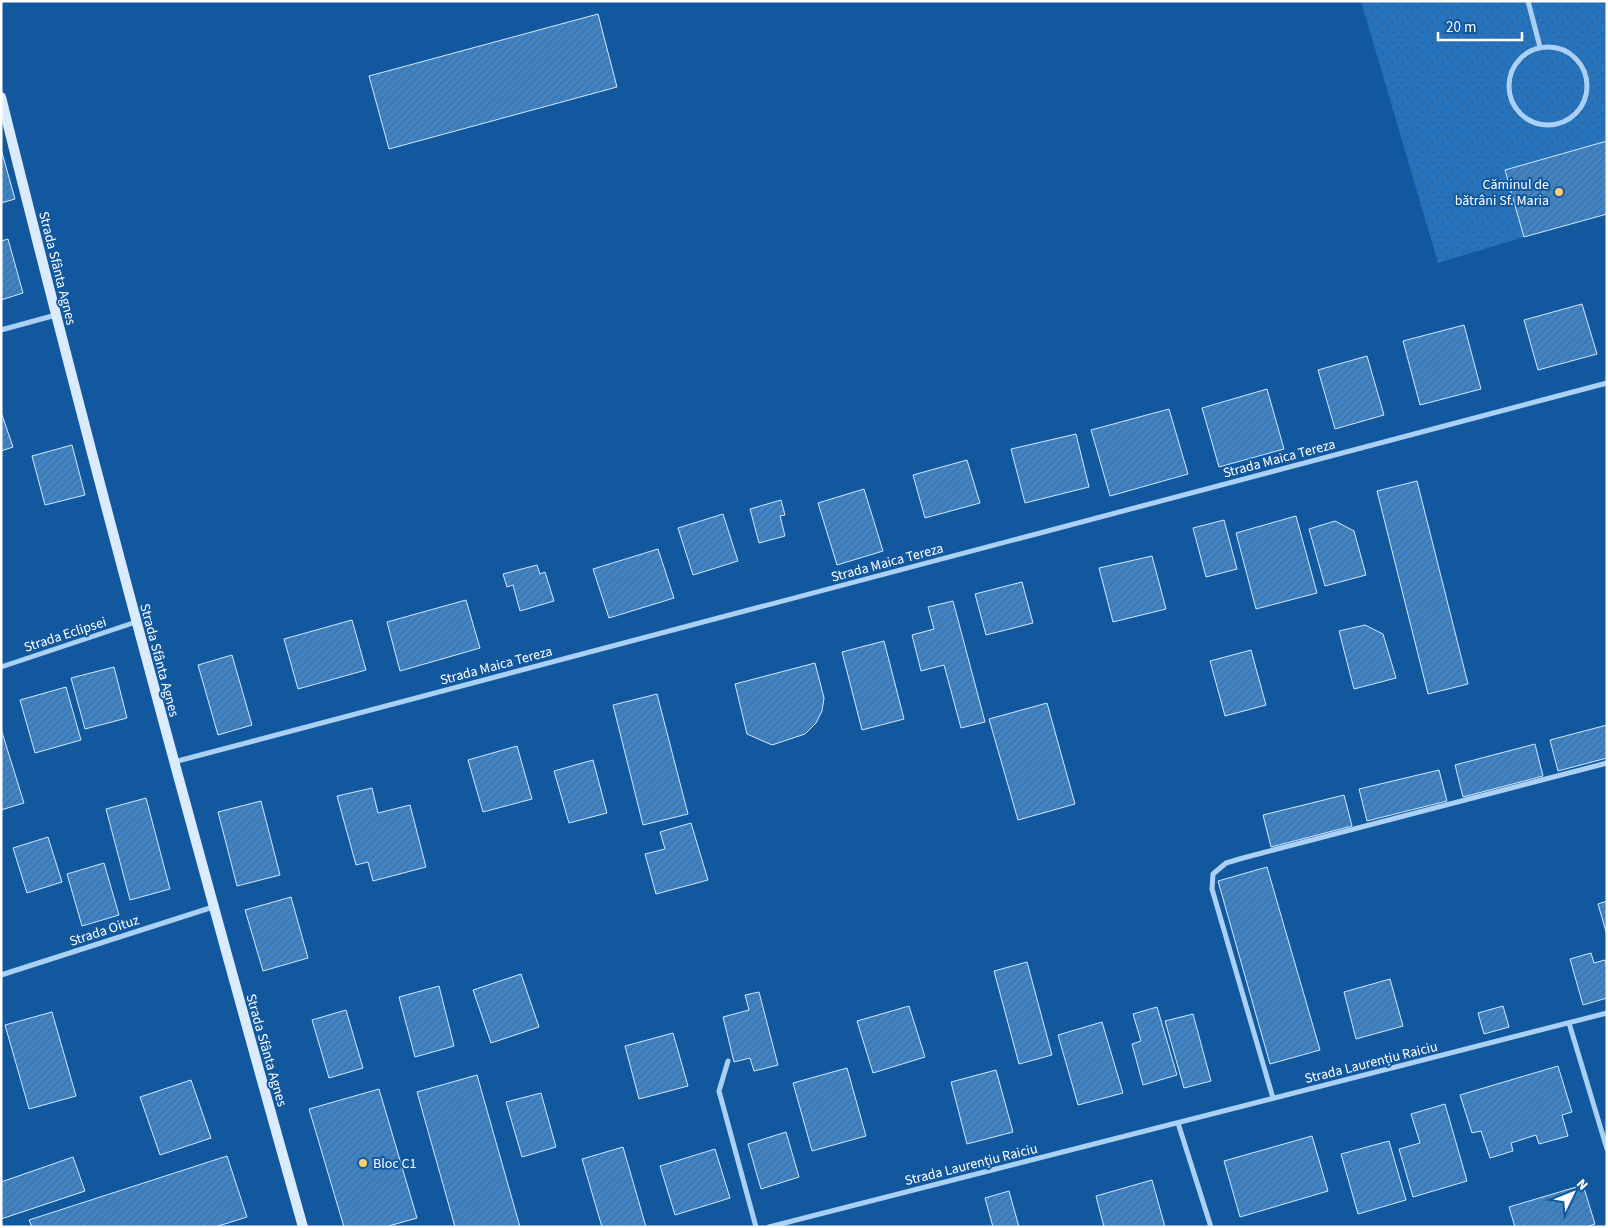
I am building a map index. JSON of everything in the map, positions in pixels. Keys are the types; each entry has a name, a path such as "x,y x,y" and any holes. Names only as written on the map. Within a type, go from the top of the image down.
{"street":[{"path":"1528,1 1540,47"},
{"path":"1553,46 1566,50 1577,58 1585,69 1588,83 1581,109 1571,118 1559,124 1546,125 1534,123 1514,107 1510,95 1508,82 1518,59 1528,51 1540,47 1553,46"},
{"name":"Strada Sfânta Agnes","path":"1,97 136,622 213,907 303,1227"},
{"path":"1,330 56,315"},
{"name":"Strada Maica Tereza","path":"174,762 1607,383"},
{"name":"Strada Eclipsei","path":"1,667 136,622"},
{"path":"1273,1098 1212,889 1213,874 1226,864 1243,858 1607,763"},
{"name":"Strada Oituz","path":"1,975 213,907"},
{"name":"Strada Laurențiu Raiciu","path":"769,1227 1607,1013"},
{"path":"1570,1023 1607,1149"},
{"path":"728,1061 719,1091 756,1227"},
{"path":"1178,1123 1211,1227"}],"shaded area":[{"path":"1361,1 1607,1 1607,141 1505,170 1524,237 1438,263"}],"building":[{"path":"598,14 617,87 389,149 369,76"},
{"name":"Căminul de bătrâni Sf. Maria","path":"1607,141 1607,214 1524,237 1505,170"},
{"path":"1,149 15,199 1,203"},
{"path":"8,239 23,293 1,300 1,241"},
{"path":"1582,304 1597,354 1538,370 1524,320"},
{"path":"1464,325 1481,389 1420,405 1403,341"},
{"path":"1367,356 1384,415 1335,429 1318,370"},
{"path":"1267,389 1284,449 1219,467 1202,408"},
{"path":"1169,409 1188,474 1110,496 1091,430"},
{"path":"1,412 13,447 1,451"},
{"path":"1076,434 1089,487 1025,503 1011,449"},
{"path":"72,445 85,495 45,505 32,456"},
{"path":"967,460 980,503 925,518 913,475"},
{"path":"1417,481 1468,684 1428,694 1377,491"},
{"path":"864,489 883,551 837,565 818,503"},
{"path":"781,500 785,515 780,516 785,536 759,543 750,509"},
{"path":"723,514 738,561 693,575 678,528"},
{"path":"1296,516 1317,593 1256,609 1236,533"},
{"path":"1224,520 1237,569 1206,577 1193,528"},
{"path":"1335,521 1354,531 1366,575 1325,586 1309,529"},
{"path":"658,549 674,598 609,618 593,569"},
{"path":"1152,556 1166,609 1113,622 1099,568"},
{"path":"537,565 540,574 545,572 554,601 520,611 513,585 507,587 503,574"},
{"path":"1022,582 1033,623 986,635 975,594"},
{"path":"466,600 480,648 400,671 387,622"},
{"path":"953,601 985,722 961,728 944,665 921,671 912,635 934,629 928,607"},
{"path":"352,620 366,670 298,689 284,639"},
{"path":"1365,625 1383,634 1396,678 1354,689 1339,631"},
{"path":"884,641 904,719 862,730 842,652"},
{"path":"1251,650 1266,705 1225,716 1210,661"},
{"path":"232,655 252,725 218,735 198,665"},
{"path":"815,663 824,698 822,711 816,723 805,734 772,745 747,734 735,684"},
{"path":"114,667 127,718 85,729 71,678"},
{"path":"66,687 81,740 35,753 20,700"},
{"path":"657,694 688,814 643,825 613,705"},
{"path":"1047,703 1075,804 1018,820 989,719"},
{"path":"1607,725 1607,758 1558,771 1550,740"},
{"path":"1,729 24,803 1,810"},
{"path":"1535,744 1543,776 1463,797 1455,765"},
{"path":"517,746 532,799 483,812 468,760"},
{"path":"593,760 607,813 569,823 554,771"},
{"path":"1439,770 1447,801 1367,821 1359,789"},
{"path":"372,788 378,813 410,805 426,867 373,881 368,862 356,865 337,796"},
{"path":"1344,795 1352,826 1271,847 1263,815"},
{"path":"146,798 170,889 130,900 106,809"},
{"path":"261,801 280,875 237,886 218,812"},
{"path":"691,823 708,880 656,894 645,854 665,849 660,832"},
{"path":"48,837 62,882 27,893 13,848"},
{"path":"104,863 119,915 82,926 67,874"},
{"path":"1267,867 1320,1050 1270,1064 1218,881"},
{"path":"291,897 308,958 263,971 245,910"},
{"path":"1607,901 1607,935 1598,904"},
{"path":"1591,953 1594,963 1605,960 1607,968 1607,998 1583,1005 1570,959"},
{"path":"1027,962 1052,1055 1019,1064 994,971"},
{"path":"521,974 539,1027 491,1043 473,990"},
{"path":"1390,979 1403,1026 1356,1039 1344,992"},
{"path":"439,986 454,1046 415,1057 399,997"},
{"path":"759,992 778,1065 754,1071 750,1058 734,1062 723,1017 749,1010 745,995"},
{"path":"909,1006 925,1057 873,1073 857,1021"},
{"path":"1503,1006 1509,1027 1484,1034 1478,1013"},
{"path":"1157,1007 1177,1075 1143,1085 1132,1044 1141,1041 1133,1014"},
{"path":"346,1010 363,1068 329,1078 312,1020"},
{"path":"52,1012 76,1096 29,1109 5,1025"},
{"path":"1193,1014 1211,1081 1184,1088 1165,1021"},
{"path":"1102,1022 1123,1093 1078,1105 1058,1035"},
{"path":"673,1033 688,1086 639,1099 625,1046"},
{"path":"1558,1066 1572,1112 1562,1115 1568,1136 1539,1144 1536,1135 1511,1143 1513,1151 1490,1158 1481,1131 1472,1133 1460,1095"},
{"path":"847,1068 866,1136 812,1151 793,1083"},
{"path":"996,1070 1013,1132 967,1144 951,1082"},
{"path":"477,1075 520,1227 455,1227 417,1092"},
{"path":"191,1080 211,1138 160,1155 140,1097"},
{"name":"Bloc C1","path":"379,1089 417,1218 385,1227 344,1227 309,1109"},
{"path":"541,1093 556,1147 522,1157 506,1102"},
{"path":"1445,1104 1467,1181 1413,1197 1399,1149 1420,1143 1411,1114"},
{"path":"786,1132 799,1177 761,1189 748,1144"},
{"path":"1312,1136 1328,1191 1240,1217 1224,1161"},
{"path":"1389,1141 1406,1200 1358,1214 1341,1154"},
{"path":"623,1147 646,1227 602,1227 582,1159"},
{"path":"715,1149 730,1198 675,1215 660,1166"},
{"path":"227,1156 247,1217 215,1227 32,1227 29,1220"},
{"path":"73,1157 85,1191 1,1219 1,1182"},
{"path":"1152,1180 1165,1227 1104,1227 1096,1196"},
{"path":"1583,1185 1595,1224 1587,1227 1515,1227 1509,1207"},
{"path":"1009,1191 1019,1227 993,1227 985,1198"}],"place":[{"name":"Căminul de bătrâni Sf. Maria","path":"1559,192"},
{"name":"Bloc C1","path":"363,1163"}]}
